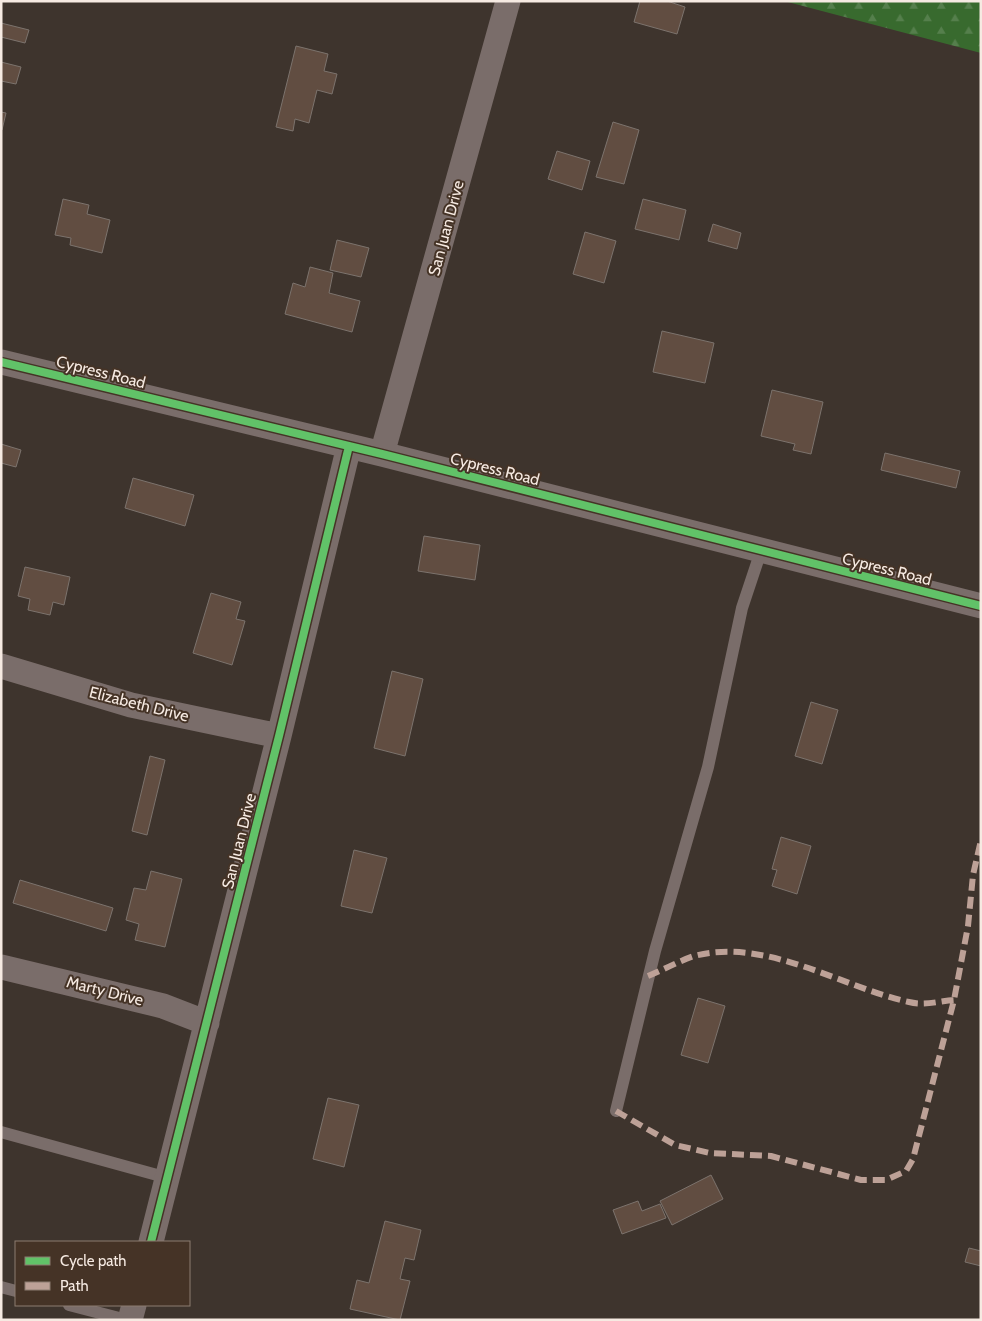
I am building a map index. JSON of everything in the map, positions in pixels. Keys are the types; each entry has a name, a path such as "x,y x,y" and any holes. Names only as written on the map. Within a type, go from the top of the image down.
{"street":[{"name":"San Juan Drive","path":"382,454 508,1"},
{"name":"Cypress Road","path":"1,362 382,454 981,606"},
{"name":"San Juan Drive","path":"151,1241 279,736 349,446"},
{"name":"Elizabeth Drive","path":"1,666 131,705 279,736"},
{"name":"Marty Drive","path":"1,967 163,1006 207,1023"},
{"path":"128,1320 134,1306"}],"lane":[{"path":"616,1111 653,959 708,767 742,608 760,551"},
{"path":"1,1132 168,1178"},
{"path":"1,1287 15,1291"},
{"path":"73,1306 128,1320"}],"green space":[{"path":"784,1 981,1 981,53"}],"building":[{"path":"640,1 667,1 685,7 677,34 634,22"},
{"path":"1,23 29,30 25,43 1,37"},
{"path":"296,46 328,54 324,71 337,74 332,94 317,90 309,123 295,119 293,131 276,127"},
{"path":"1,62 21,67 16,84 1,81"},
{"path":"1,112 6,113 2,130 1,129"},
{"path":"613,122 639,130 624,184 596,177"},
{"path":"557,151 590,161 582,190 548,179"},
{"path":"63,199 89,205 87,214 110,220 102,253 70,245 71,238 55,235"},
{"path":"643,199 686,210 679,240 635,229"},
{"path":"713,224 741,233 737,249 708,241"},
{"path":"585,232 616,241 604,283 573,274"},
{"path":"337,240 369,248 361,277 330,270"},
{"path":"310,267 333,273 329,293 360,301 352,332 285,314 293,283 305,287"},
{"path":"662,331 714,343 705,383 653,372"},
{"path":"772,390 823,402 811,454 793,450 795,444 761,436"},
{"path":"1,444 21,450 16,467 1,463"},
{"path":"885,453 960,471 956,488 881,470"},
{"path":"133,478 194,495 185,526 125,508"},
{"path":"424,536 480,545 475,580 418,571"},
{"path":"25,567 70,577 64,605 53,602 50,615 28,610 30,599 18,596"},
{"path":"211,593 241,602 236,619 245,621 232,665 193,653"},
{"path":"392,671 423,679 405,756 374,748"},
{"path":"811,702 838,710 822,764 795,756"},
{"path":"150,756 165,760 147,835 132,831"},
{"path":"781,837 811,846 797,894 772,886 777,870 772,869"},
{"path":"354,850 387,858 372,913 341,906"},
{"path":"151,871 182,879 165,947 135,940 139,924 126,920 134,888 146,890"},
{"path":"20,880 113,908 106,931 13,903"},
{"path":"698,998 725,1006 708,1063 681,1055"},
{"path":"328,1098 359,1105 344,1167 313,1159"},
{"path":"711,1175 723,1199 672,1225 660,1201"},
{"path":"638,1201 642,1211 660,1204 666,1218 622,1234 613,1210"},
{"path":"385,1221 421,1230 414,1260 405,1258 400,1279 410,1281 400,1320 350,1309 357,1280 369,1283"},
{"path":"969,1248 981,1251 981,1266 965,1262"}],"marked path":[{"path":"616,1111 675,1145 710,1153 771,1156 861,1180 886,1180 906,1171 913,1159 954,1000 968,926 973,875 981,840"},
{"path":"648,976 694,956 721,952 748,953 776,958 803,966 883,995 909,1002 926,1003 954,1000"}],"cycle path":[{"path":"1,362 382,454 981,606"},
{"path":"151,1241 279,736 349,446"}]}
